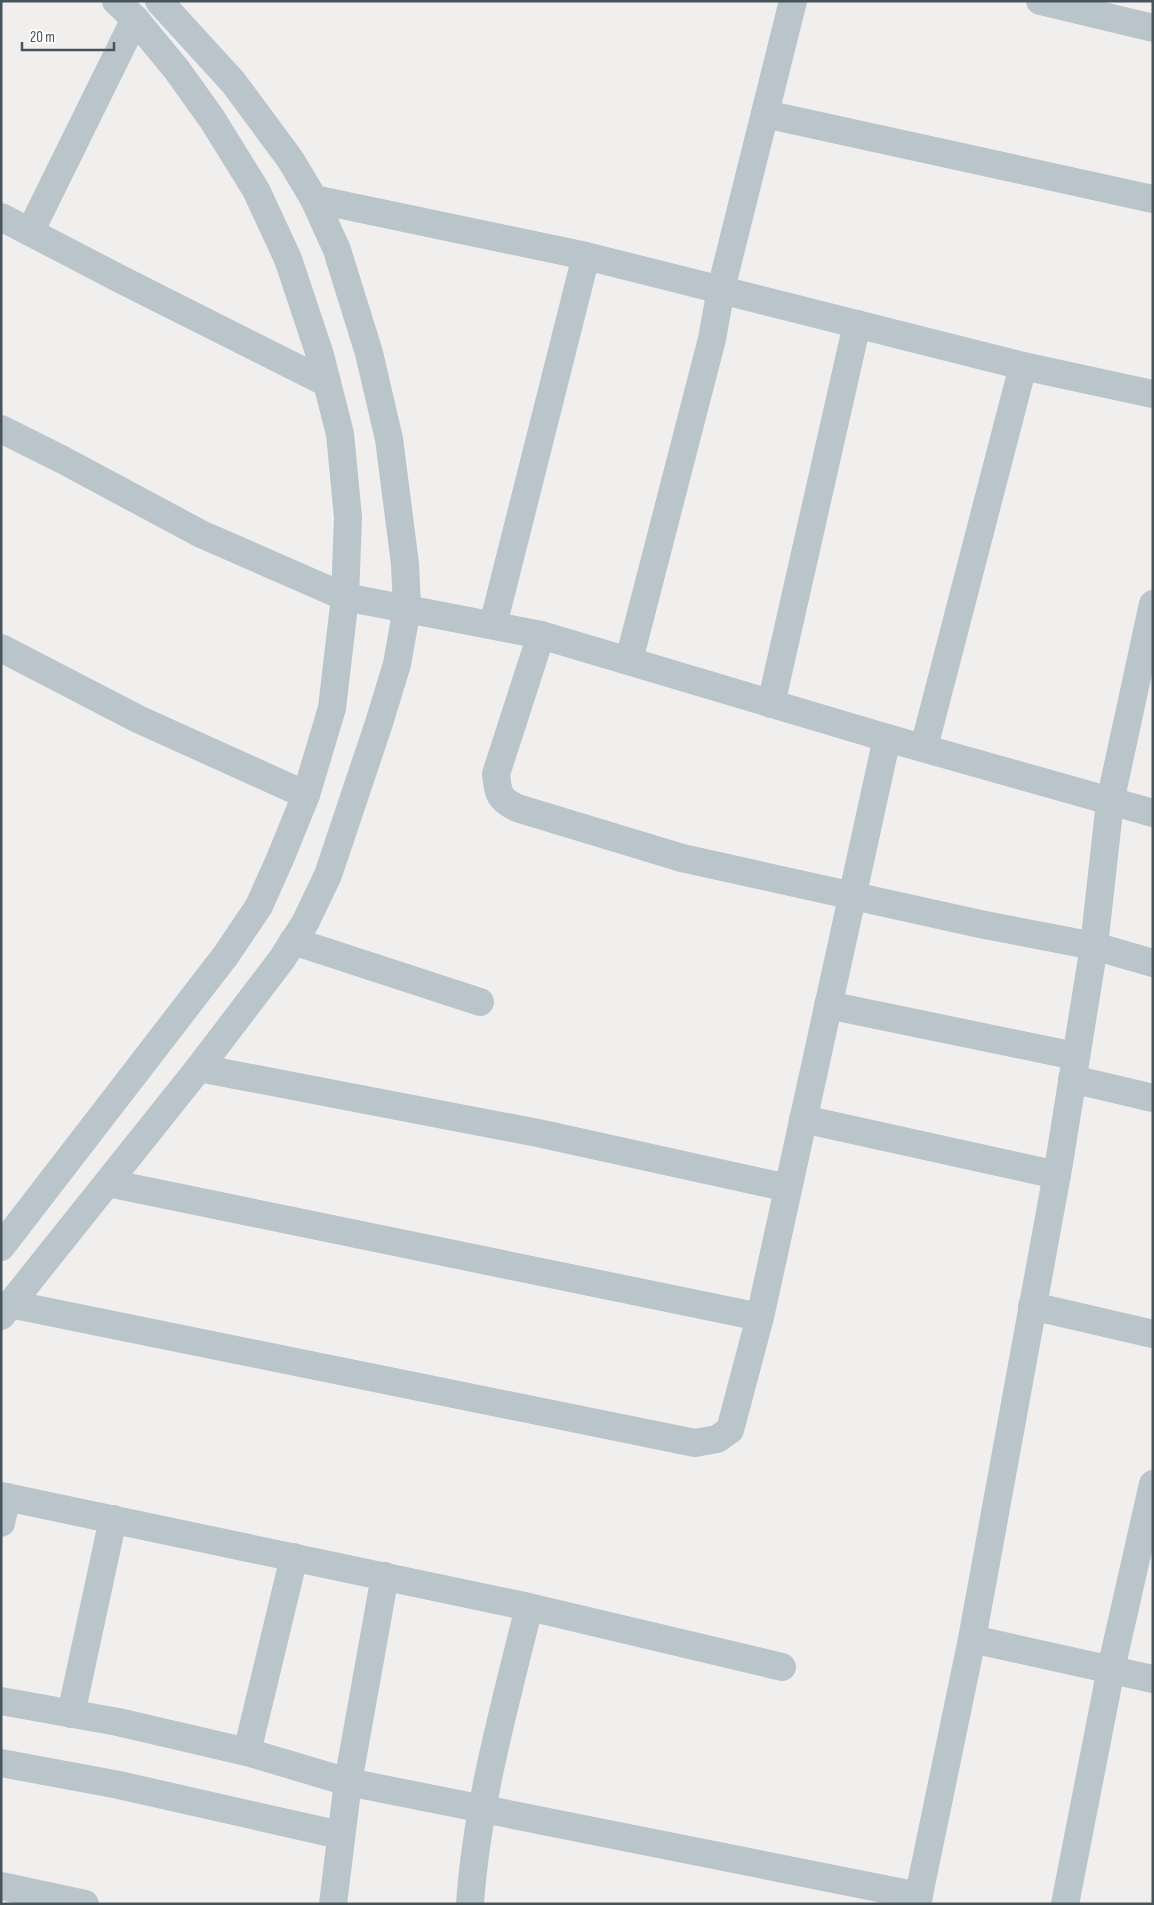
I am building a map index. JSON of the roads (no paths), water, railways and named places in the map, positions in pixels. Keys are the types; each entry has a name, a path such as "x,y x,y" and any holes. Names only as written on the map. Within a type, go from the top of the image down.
{"street":[{"path":"159,1 233,82 290,159 314,199 337,250 369,353 389,439 405,564 397,664 328,875 317,899 292,941 199,1068 5,1310 695,1443 717,1439 730,1430 760,1317 887,738"},
{"path":"629,660 712,339 721,289 793,1"},
{"path":"1040,1 1153,28"},
{"path":"1,1247 226,954 259,906 306,795 332,708 356,599 340,434 320,355 288,259 256,190 212,119 182,77 126,10 30,232"},
{"path":"765,114 1153,199"},
{"path":"314,199 586,256 1023,366 1153,394"},
{"path":"1,217 327,383"},
{"path":"493,625 586,256"},
{"path":"771,704 857,324"},
{"path":"924,747 1023,366"},
{"path":"1,429 64,460 201,534 356,599 541,634 887,738 1153,813"},
{"path":"1,1701 118,1722 247,1752 348,1782 918,1900 972,1639 1057,1175 1094,946 1110,802 1153,604"},
{"path":"541,634 496,774 497,788 503,801 517,808 682,858 980,924 1094,946 1153,963"},
{"path":"1,648 114,707 306,795"},
{"path":"292,941 480,1002"},
{"path":"828,1005 1073,1067 1153,1098"},
{"path":"199,1068 538,1133 788,1188"},
{"path":"803,1119 1057,1175"},
{"path":"108,1183 760,1317"},
{"path":"1032,1306 1153,1334"},
{"path":"1065,1904 1111,1669 1153,1484"},
{"path":"3,1505 113,1519 529,1607 782,1667"},
{"path":"71,1714 113,1519"},
{"path":"247,1752 294,1557"},
{"path":"333,1904 348,1782 385,1576"},
{"path":"470,1904 476,1838 489,1767 529,1607"},
{"path":"972,1639 1153,1679"},
{"path":"1,1764 119,1785 340,1836"},
{"path":"1,1886 85,1904"}]}
